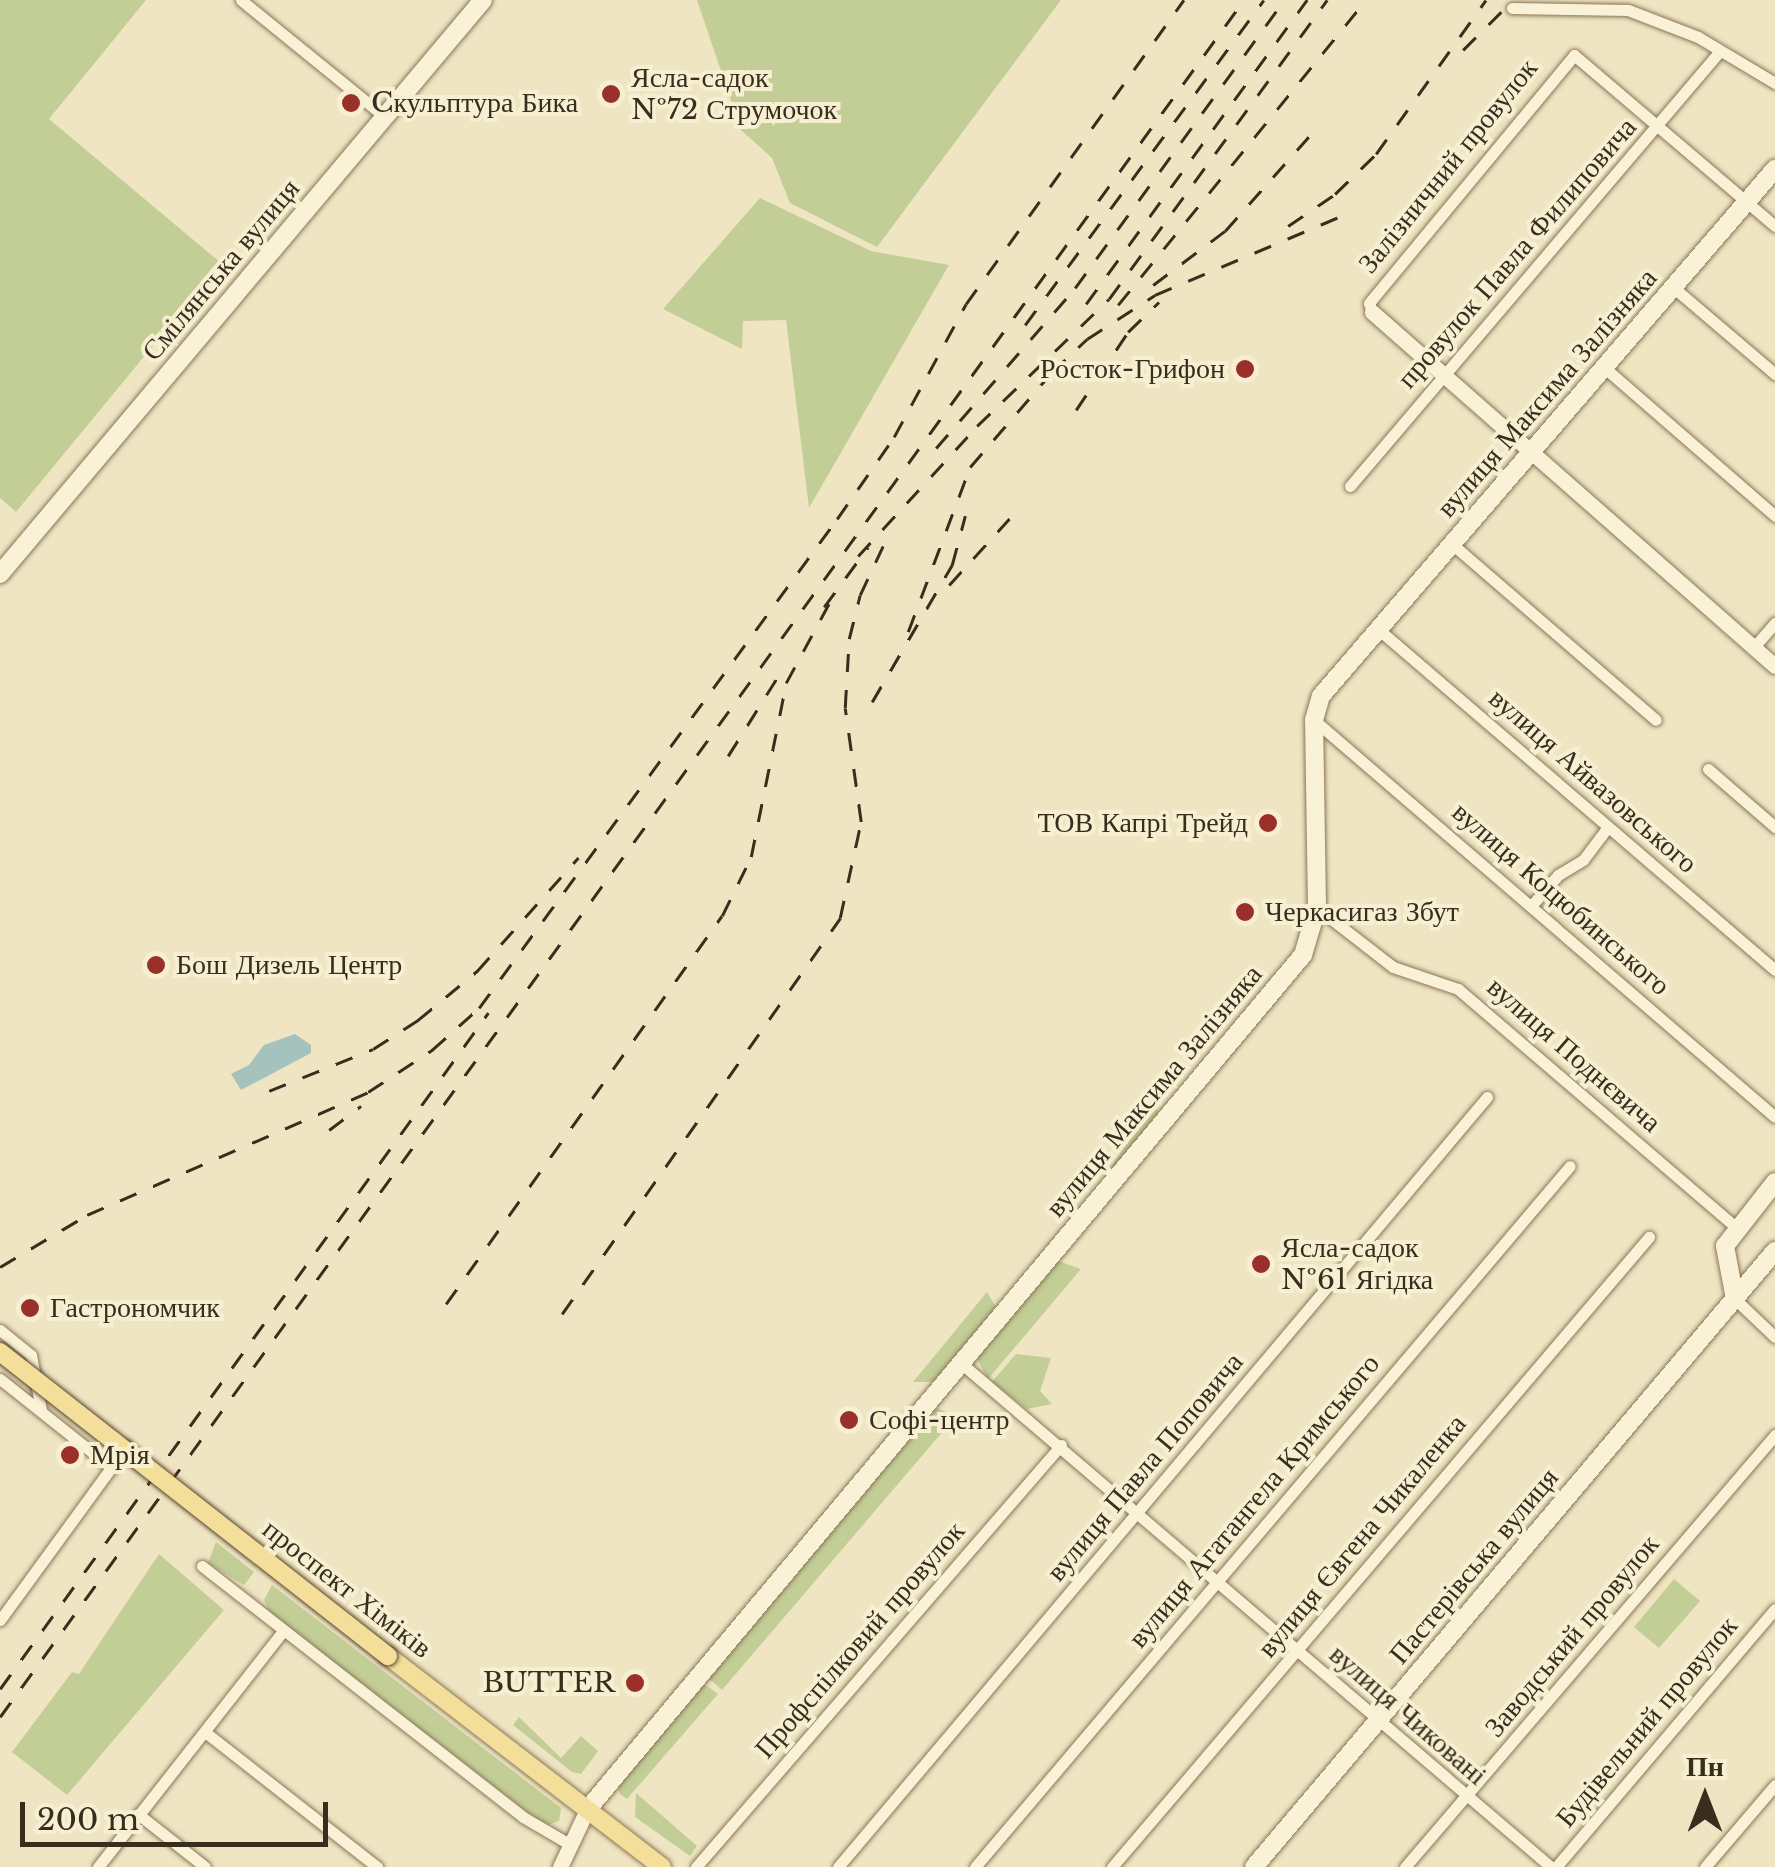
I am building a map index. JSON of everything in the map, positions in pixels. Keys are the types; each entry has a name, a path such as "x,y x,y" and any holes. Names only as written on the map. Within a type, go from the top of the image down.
{"main road":[{"name":"Смілянська вулиця","path":"0,574 483,0"},
{"name":"вулиця Максима Залізняка","path":"587,1810 1304,955 1317,908 1314,720 1321,696 1775,169"},
{"path":"1735,1299 1724,1253 1737,1228 1775,1182"},
{"name":"Пастерівська вулиця","path":"1254,1867 1775,1251"},
{"name":"проспект Хіміків","path":"0,1352 662,1867"}],"street":[{"path":"242,0 385,118"},
{"path":"1512,8 1628,10 1720,50 1775,83"},
{"name":"провулок Павла Филиповича","path":"1350,486 1660,126 1720,50"},
{"name":"Залізничний провулок","path":"1372,312 1369,303 1574,55 1660,126"},
{"path":"1660,126 1775,226"},
{"path":"1674,288 1775,374"},
{"path":"1372,312 1775,666"},
{"path":"1606,369 1775,516"},
{"path":"1452,544 1656,720"},
{"path":"1754,648 1775,623"},
{"name":"вулиця Айвазовського","path":"1378,630 1775,970"},
{"name":"вулиця Коцюбинського","path":"1314,720 1775,1116"},
{"path":"1708,768 1775,827"},
{"path":"1532,906 1558,875 1583,860 1608,827"},
{"name":"вулиця Поднєвича","path":"1317,908 1393,967 1458,989 1737,1228"},
{"name":"вулиця Павла Поповича","path":"838,1867 1486,1097"},
{"name":"вулиця Агатангела Кримського","path":"976,1867 1570,1166"},
{"name":"вулиця Євгена Чикаленка","path":"1112,1867 1649,1237"},
{"path":"1735,1299 1775,1336"},
{"path":"0,1330 32,1355 40,1410"},
{"name":"вулиця Чиковані","path":"962,1364 1061,1445 1467,1798 1553,1867"},
{"path":"0,1620 128,1446 34,1374"},
{"path":"0,1379 112,1468"},
{"path":"86,1446 98,1424"},
{"name":"Заводський провулок","path":"1405,1867 1775,1435"},
{"name":"Профспілковий провулок","path":"696,1867 1061,1445"},
{"path":"202,1566 523,1817 571,1845"},
{"name":"Будівельний провулок","path":"1553,1867 1775,1609"},
{"path":"98,1867 283,1631"},
{"path":"205,1732 376,1867"},
{"path":"1705,1867 1775,1785"},
{"name":"вулиця Максима Залізняка","path":"560,1867 587,1810"},
{"path":"138,1814 205,1867"}],"green space":[{"path":"0,0 146,0 49,119 221,263 16,512 0,498"},
{"path":"697,0 1061,0 877,247 790,203 772,158 741,130"},
{"path":"760,198 871,251 949,265 809,508 786,320 743,321 742,349 663,309"},
{"path":"1179,1062 1189,1070 1154,1104 1159,1112 1138,1145 1104,1177 1134,1133 1128,1123"},
{"path":"1058,1261 1081,1269 988,1379 977,1359"},
{"path":"987,1292 998,1311 937,1382 913,1382"},
{"path":"1016,1354 1051,1358 1040,1391 1052,1404 1027,1409 992,1382"},
{"path":"937,1408 956,1416 722,1690 707,1677"},
{"path":"216,1542 254,1572 244,1585 208,1563"},
{"path":"159,1554 224,1610 67,1795 12,1752 72,1672 79,1674"},
{"path":"1674,1579 1700,1601 1659,1648 1634,1627"},
{"path":"272,1585 561,1808 559,1821 545,1826 270,1613 264,1600"},
{"path":"703,1683 718,1694 627,1799 617,1785"},
{"path":"519,1717 561,1758 581,1736 598,1751 581,1774 572,1772 513,1725"},
{"path":"636,1793 697,1846 690,1856 635,1817"}],"water":[{"path":"295,1034 311,1045 311,1053 241,1090 231,1074 249,1065 264,1045"}],"railway":[{"path":"0,1267 87,1215 368,1092 432,1050 479,1008 837,519 894,437 966,304 1184,0"},
{"path":"0,1717 1244,0"},
{"path":"1025,325 1264,0"},
{"path":"936,448 1075,288 1284,0"},
{"path":"1086,304 1307,0"},
{"path":"858,556 977,426 1109,299 1327,0"},
{"path":"1118,305 1366,0"},
{"path":"1288,226 1335,194 1376,154 1486,0"},
{"path":"1463,50 1513,0"},
{"path":"1153,285 1225,231 1319,125"},
{"path":"908,632 970,467 1052,372 1087,339 1155,295 1351,212"},
{"path":"1076,410 1128,332 1159,302"},
{"path":"949,585 1021,506"},
{"path":"872,702 952,565 965,516"},
{"path":"562,1314 840,918 861,822 845,708 849,639 860,595 889,533"},
{"path":"824,607 868,547"},
{"path":"446,1304 722,916 751,857 786,683 832,598"},
{"path":"728,756 785,665"},
{"path":"269,1091 373,1049 418,1020 477,971 578,858"},
{"path":"0,1689 488,1013"},
{"path":"329,1130 361,1106"}],"place":[{"name":"Ясла-садок №72 Струмочок","path":"611,94"},
{"name":"Cкульптура Бика","path":"351,103"},
{"name":"Росток-Грифон","path":"1245,369"},
{"name":"ТОВ Капрі Трейд","path":"1268,823"},
{"name":"Черкасигаз Збут","path":"1245,912"},
{"name":"Бош Дизель Центр","path":"156,965"},
{"name":"Ясла-садок №61 Ягідка","path":"1261,1264"},
{"name":"Гастрономчик","path":"30,1308"},
{"name":"Софі-центр","path":"849,1420"},
{"name":"Мрія","path":"70,1455"},
{"name":"BUTTER","path":"635,1683"}]}
